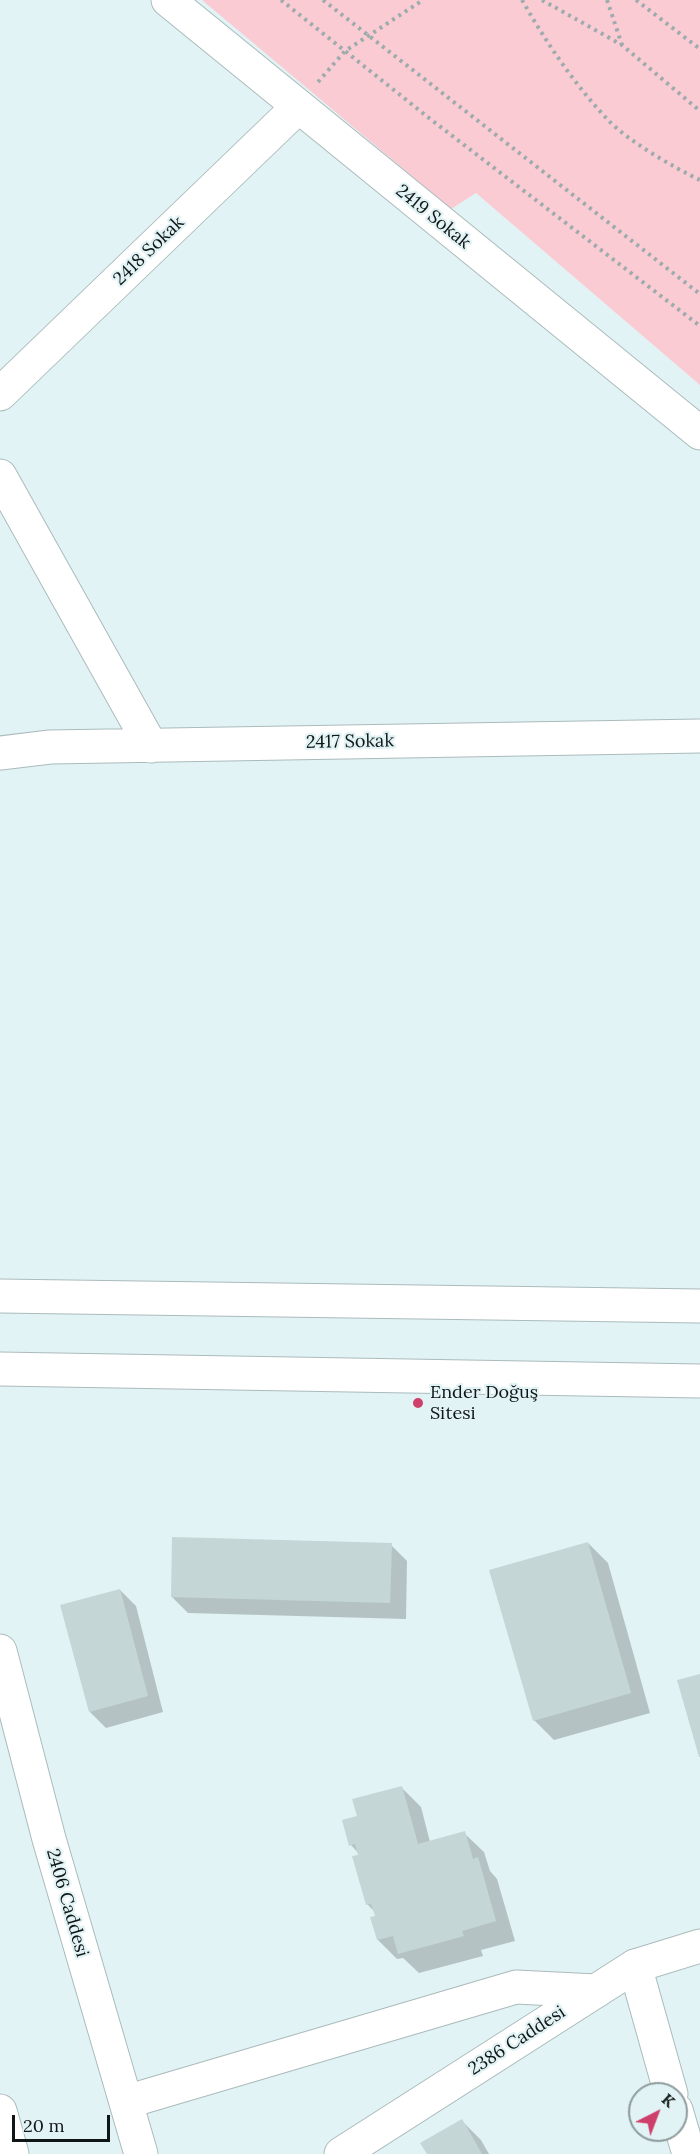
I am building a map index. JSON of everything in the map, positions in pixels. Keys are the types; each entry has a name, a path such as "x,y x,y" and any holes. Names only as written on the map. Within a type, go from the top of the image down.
{"street":[{"name":"2419 Sokak","path":"168,0 700,433"},
{"name":"2418 Sokak","path":"0,394 298,107"},
{"path":"0,476 151,746"},
{"name":"2417 Sokak","path":"0,753 50,747 700,736"},
{"path":"0,1296 700,1306"},
{"path":"0,1369 700,1381"},
{"name":"2406 Caddesi","path":"0,1651 49,1839 141,2154"},
{"name":"2386 Caddesi","path":"341,2154 634,1966 700,1946"},
{"path":"634,1966 668,2082"},
{"path":"126,2102 516,1987 596,1991"},
{"path":"0,2111 12,2154"}],"path":[{"path":"281,0 700,326"},
{"path":"323,0 700,294"},
{"path":"298,107 345,51 423,0"},
{"path":"522,0 569,74 609,122 675,167 700,180"},
{"path":"542,0 622,45 700,111"},
{"path":"607,0 622,45"},
{"path":"636,0 700,49"}],"shaded area":[{"path":"202,0 700,0 700,385 476,193 451,209"}],"building":[{"path":"172,1537 392,1543 390,1603 171,1597"},
{"path":"588,1542 631,1693 533,1721 489,1570"},
{"path":"120,1589 148,1696 89,1712 60,1605"},
{"path":"700,1674 700,1757 699,1757 677,1680"},
{"path":"402,1786 418,1844 465,1831 473,1859 478,1857 496,1921 462,1931 464,1936 398,1954 393,1936 377,1940 370,1917 375,1916 371,1904 366,1905 352,1856 358,1855 355,1844 349,1846 342,1820 357,1816 352,1799"},
{"path":"462,2119 482,2154 427,2154 420,2143"}],"place":[{"name":"Ender Doğuş Sitesi","path":"418,1403"}]}
